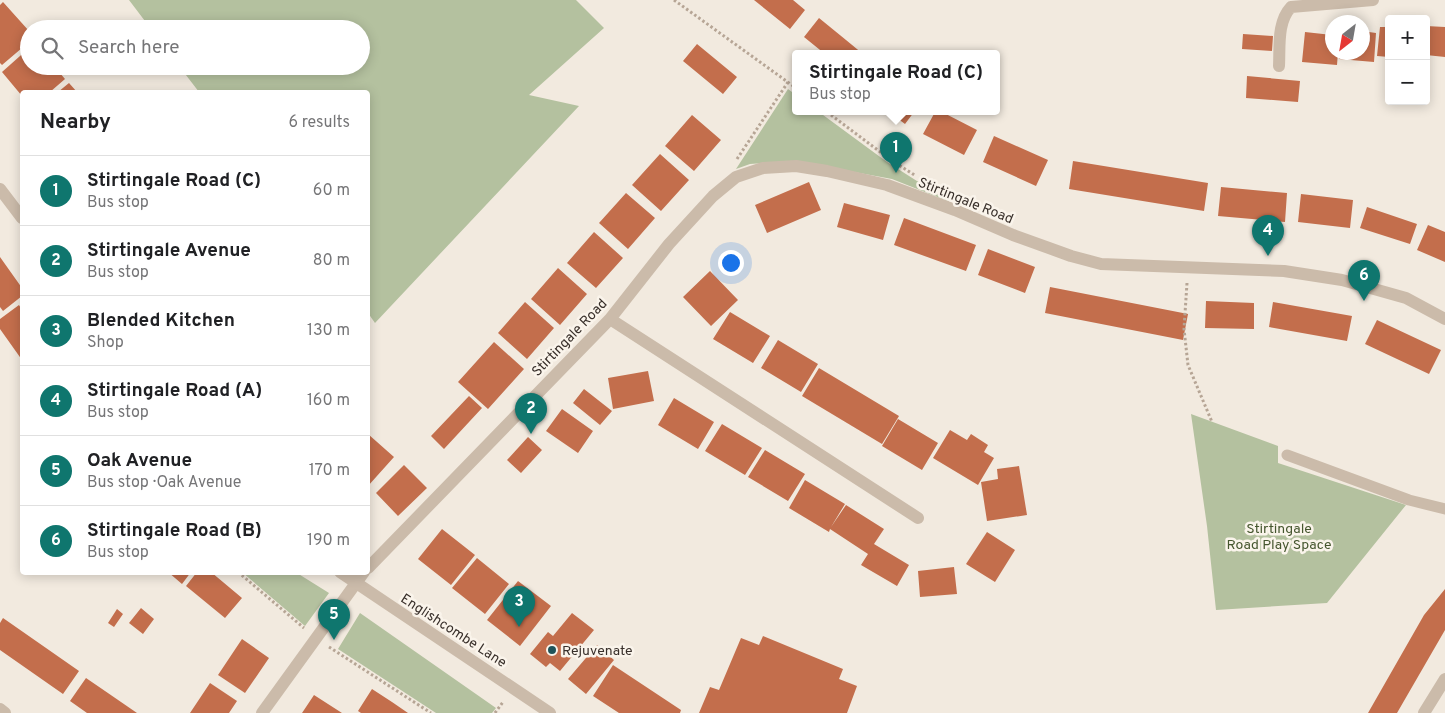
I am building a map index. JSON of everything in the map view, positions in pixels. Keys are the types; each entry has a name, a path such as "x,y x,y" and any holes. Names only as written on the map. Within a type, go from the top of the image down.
{"street":[{"path":"1279,66 1283,21 1285,13 1291,7 1373,0"},
{"name":"Stirtingale Road","path":"370,566 610,319 669,244 713,196 736,177 763,168 796,166 887,185 955,210 1012,235 1101,264 1284,271 1342,280 1406,298 1445,319"},
{"path":"0,189 20,215"},
{"path":"610,319 918,518"},
{"path":"262,713 360,577"},
{"name":"Englishcombe Lane","path":"360,577 550,713"},
{"path":"1424,713 1445,679"},
{"path":"0,709 6,713"}],"lane":[{"path":"1287,456 1409,500 1445,509"}],"path":[{"path":"674,0 792,85"},
{"path":"733,165 788,82"},
{"path":"831,115 891,160 923,180"},
{"path":"1188,267 1184,329 1188,365 1212,422"}],"green space":[{"path":"129,0 576,0 604,28 529,95 579,106 375,323 370,316 370,90 197,90 186,75 370,75 370,20 144,20"},
{"path":"788,89 792,92 792,115 823,115 887,162 950,202 892,179 794,161 750,164 736,169"},
{"name":"Stirtingale Road Play Space","path":"1191,414 1278,446 1278,463 1406,505 1327,603 1216,610 1207,526"},
{"path":"245,575 300,575 329,593 305,626"},
{"path":"360,613 496,708 492,713 436,713 338,649"}],"building":[{"path":"754,0 793,0 805,10 790,29"},
{"path":"3,2 20,21 20,50 2,65 0,63 0,5"},
{"path":"819,18 858,50 820,50 804,37"},
{"path":"1430,26 1445,27 1445,57 1430,55"},
{"path":"1380,27 1385,27 1385,57 1377,56"},
{"path":"1305,32 1325,34 1325,60 1337,60 1337,65 1302,62"},
{"path":"1370,32 1376,33 1374,62 1351,60 1370,60"},
{"path":"1243,34 1273,36 1272,51 1242,49"},
{"path":"697,44 737,77 723,94 683,61"},
{"path":"20,56 20,75 62,75 65,79 52,90 20,90 20,94 2,72"},
{"path":"1247,76 1300,81 1298,102 1246,98"},
{"path":"69,83 75,90 60,90"},
{"path":"692,115 721,140 694,171 665,146"},
{"path":"893,115 912,115 905,124"},
{"path":"933,115 948,115 977,130 964,155 923,134"},
{"path":"994,136 1048,160 1036,186 983,162"},
{"path":"660,154 689,180 661,211 632,185"},
{"path":"1073,161 1208,183 1204,211 1069,189"},
{"path":"809,182 821,210 767,233 755,205"},
{"path":"1221,187 1287,193 1285,222 1218,216"},
{"path":"626,193 655,218 628,249 599,223"},
{"path":"1301,194 1353,200 1350,228 1298,222"},
{"path":"844,203 890,215 883,240 837,227"},
{"path":"1367,207 1417,224 1410,244 1360,228"},
{"path":"904,218 976,245 966,271 894,245"},
{"path":"1428,225 1445,232 1445,262 1417,250"},
{"path":"594,232 623,258 596,288 567,263"},
{"path":"988,249 1035,267 1025,293 978,275"},
{"path":"0,257 20,285 20,298 3,311 0,307"},
{"path":"558,268 587,294 560,325 531,299"},
{"path":"710,271 738,300 711,326 683,297"},
{"path":"1050,287 1188,314 1183,340 1045,313"},
{"path":"1206,301 1254,303 1254,329 1205,328"},
{"path":"525,302 554,328 527,359 498,333"},
{"path":"1273,302 1352,316 1347,341 1269,327"},
{"path":"19,305 20,357 0,329 0,319"},
{"path":"730,312 770,336 753,363 713,339"},
{"path":"1377,320 1441,350 1429,374 1365,344"},
{"path":"778,340 818,364 801,392 761,368"},
{"path":"494,342 524,369 488,409 458,382"},
{"path":"819,368 899,416 882,444 802,396"},
{"path":"648,371 654,401 613,409 608,378"},
{"path":"584,389 612,411 600,425 573,403"},
{"path":"469,396 482,408 444,449 431,436"},
{"path":"674,398 714,422 698,449 658,425"},
{"path":"562,409 593,431 578,453 546,431"},
{"path":"898,419 938,443 922,470 882,446"},
{"path":"722,424 762,448 745,475 705,451"},
{"path":"950,430 967,440 971,434 988,445 984,452 994,458 978,485 933,458"},
{"path":"370,436 394,457 370,484"},
{"path":"528,437 542,450 521,473 507,460"},
{"path":"765,450 805,474 788,501 748,477"},
{"path":"404,465 427,488 398,516 376,493"},
{"path":"1019,466 1027,515 987,521 981,482 998,479 997,469"},
{"path":"805,480 845,504 831,527 846,505 884,529 874,544 909,565 897,586 861,565 868,554 830,529 829,532 789,508"},
{"path":"442,529 475,555 451,585 418,559"},
{"path":"987,532 1015,550 995,582 966,564"},
{"path":"477,558 509,584 485,614 452,588"},
{"path":"954,567 957,594 920,597 918,571"},
{"path":"172,575 189,575 182,584"},
{"path":"195,575 215,575 242,598 225,618 186,586"},
{"path":"518,581 551,606 520,646 487,620"},
{"path":"1445,589 1445,630 1397,713 1368,713 1424,615"},
{"path":"141,608 154,619 143,634 129,623"},
{"path":"117,609 123,614 114,627 108,623"},
{"path":"572,613 594,630 560,671 550,663 546,667 530,654 548,632 553,636"},
{"path":"3,618 79,671 63,694 0,650 0,623"},
{"path":"763,636 843,669 839,679 857,686 847,713 699,713 710,687 719,690 741,638 759,645"},
{"path":"242,639 269,658 245,693 218,675"},
{"path":"597,645 614,660 586,694 568,679"},
{"path":"613,665 681,710 680,713 619,713 593,696"},
{"path":"86,678 137,713 87,713 70,701"},
{"path":"210,683 237,701 229,713 190,713"},
{"path":"372,689 408,713 361,713 358,711"},
{"path":"314,695 342,713 302,713"}],"place":[{"name":"Stirtingale Road (C)","path":"896,173"},
{"name":"Stirtingale Road (A)","path":"1268,256"},
{"name":"Stirtingale Road (B)","path":"1364,301"},
{"name":"Stirtingale Avenue","path":"531,434"},
{"name":"Blended Kitchen","path":"519,627"},
{"name":"Oak Avenue","path":"334,640"},
{"name":"Rejuvenate","path":"552,650"}]}
